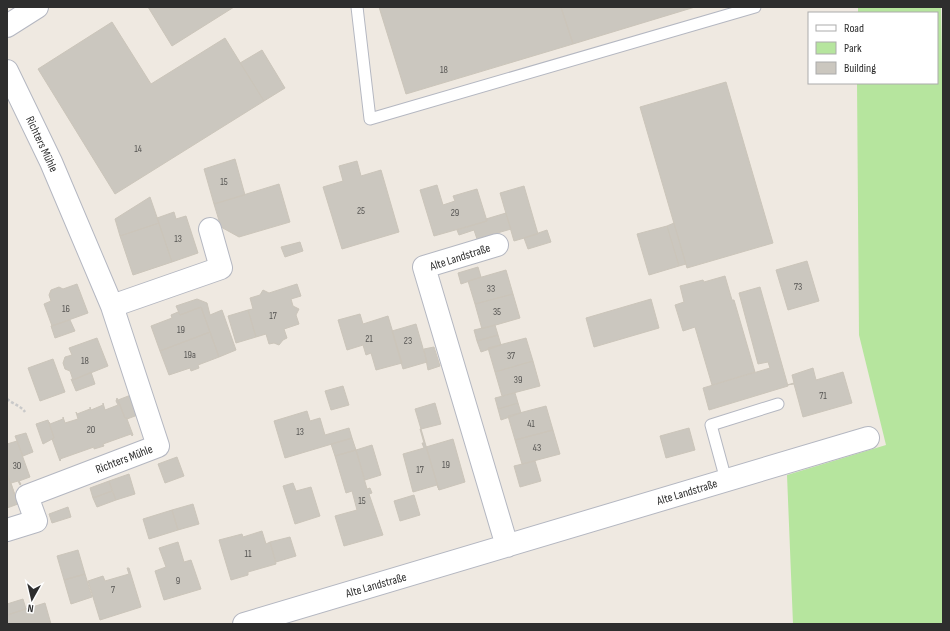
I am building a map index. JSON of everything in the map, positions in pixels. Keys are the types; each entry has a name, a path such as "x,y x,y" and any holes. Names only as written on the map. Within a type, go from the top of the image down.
{"street":[{"path":"7,26 38,7"},
{"name":"Richters Mühle","path":"7,71 51,162 112,306 158,446 27,496 36,521 7,530"},
{"path":"112,306 221,268 210,229"},
{"name":"Alte Landstraße","path":"497,245 424,267 507,546"},
{"name":"Alte Landstraße","path":"244,624 868,438"}],"lane":[{"path":"357,7 370,119 755,7"},
{"path":"726,480 711,424 778,404"}],"path":[{"path":"7,399 14,405 22,407 26,412"}],"green space":[{"path":"858,7 941,7 943,121 942,624 793,624 787,475 886,445 859,335 857,84 938,84 938,12 858,12"}],"building":[{"path":"148,7 234,7 172,46"},
{"path":"379,7 561,7 573,44 406,94"},
{"path":"561,7 695,7 573,44"},
{"path":"112,22 151,84 225,38 264,101 115,194 38,69"},
{"path":"262,50 285,88 264,101 240,63"},
{"path":"726,82 773,243 687,268 640,107"},
{"path":"235,159 245,195 214,204 204,169"},
{"path":"357,161 361,176 381,170 399,232 342,249 323,187 343,181 339,166"},
{"path":"279,184 290,222 239,237 221,227 214,204"},
{"path":"437,185 443,205 455,201 453,196 477,189 487,221 434,236 420,190"},
{"path":"524,186 538,234 514,241 500,193"},
{"path":"150,197 159,223 120,236 115,219"},
{"path":"174,212 176,219 186,216 198,253 172,262 157,218"},
{"path":"506,213 511,229 477,239 474,230 459,235 457,230 487,221 486,219"},
{"path":"159,223 172,262 133,275 120,236"},
{"path":"674,223 686,264 679,266 667,226"},
{"path":"667,226 679,266 649,275 637,234"},
{"path":"547,230 551,242 528,249 524,238"},
{"path":"300,242 303,251 285,257 281,247"},
{"path":"807,261 819,301 788,310 776,270"},
{"path":"478,267 481,277 461,284 458,273"},
{"path":"506,270 513,294 475,304 468,281"},
{"path":"725,276 732,300 734,300 755,372 712,385 695,327 683,331 675,305 684,302 680,286 703,280 704,282"},
{"path":"77,284 88,313 52,326 44,304 51,301 49,295 51,290 59,287 63,289"},
{"path":"297,284 301,296 291,299 293,306 299,309 296,315 299,324 284,329 287,338 279,345 274,343 269,344 266,334 256,337 248,310 253,309 250,298 260,295 263,290 269,293"},
{"path":"760,287 788,386 709,410 703,388 770,368 768,362 758,364 739,293"},
{"path":"513,294 520,318 482,329 475,304"},
{"path":"197,299 207,303 210,315 222,310 236,350 219,357 201,307 180,315 176,306"},
{"path":"651,299 659,328 594,347 586,318"},
{"path":"201,307 210,332 160,351 151,326 172,318 171,315 178,312 180,315"},
{"path":"248,310 256,337 236,343 228,316"},
{"path":"360,314 363,324 388,316 402,363 376,370 371,353 366,355 363,345 347,350 338,320"},
{"path":"70,320 75,331 55,338 51,326"},
{"path":"416,324 427,362 403,369 392,331"},
{"path":"495,325 498,335 477,341 474,330"},
{"path":"210,332 219,357 198,365 199,368 191,371 190,368 169,375 160,351"},
{"path":"498,335 501,345 481,352 477,341"},
{"path":"97,338 108,366 73,380 70,371 65,369 63,363 65,357 72,355 69,348"},
{"path":"526,338 533,361 495,372 488,348"},
{"path":"434,347 440,366 428,370 424,349"},
{"path":"53,359 65,392 40,401 28,368"},
{"path":"533,361 540,386 502,396 495,372"},
{"path":"813,368 816,380 843,372 852,403 803,417 794,384 787,385 794,383 792,375"},
{"path":"91,372 95,384 76,391 71,379 73,380"},
{"path":"343,386 349,405 331,410 325,391"},
{"path":"136,393 143,413 127,419 125,418 118,400"},
{"path":"515,393 518,403 498,409 495,398"},
{"path":"117,398 125,418 127,418 133,435 132,436 131,434 103,444 104,446 94,449 94,447 60,459 60,461 52,439 54,438 49,422 50,424 63,419 63,417 65,423 78,419 76,412 77,414 90,409 90,407 91,410 103,405 103,403 105,410 118,405 116,401"},
{"path":"435,403 441,424 421,429 415,409"},
{"path":"518,403 521,413 501,420 498,409"},
{"path":"546,406 553,430 515,440 508,416"},
{"path":"307,411 310,421 320,418 325,435 349,428 352,438 285,458 274,421"},
{"path":"48,420 54,438 43,444 36,424"},
{"path":"689,428 695,450 666,458 660,436"},
{"path":"420,429 439,490 437,485 413,492 403,454 424,448"},
{"path":"553,430 560,454 522,464 515,440"},
{"path":"26,433 33,452 23,456 15,436"},
{"path":"352,438 356,450 335,456 331,444"},
{"path":"453,439 465,482 439,490 426,447"},
{"path":"17,441 30,477 19,481 21,484 20,485 18,481 11,483 18,504 7,474 7,444"},
{"path":"372,445 381,475 365,480 356,450"},
{"path":"356,450 367,489 370,488 372,493 369,494 383,535 344,546 335,516 357,510 352,491 346,493 335,456"},
{"path":"177,457 184,476 165,483 158,464"},
{"path":"535,461 541,481 520,487 514,466"},
{"path":"7,474 18,504 7,508"},
{"path":"129,474 135,494 116,500 109,481"},
{"path":"109,481 112,491 93,498 90,488"},
{"path":"293,483 296,491 311,487 320,516 295,524 283,486"},
{"path":"112,491 116,500 97,507 93,498"},
{"path":"414,495 420,515 400,521 394,501"},
{"path":"193,504 199,524 178,530 172,510"},
{"path":"68,507 71,517 52,523 49,514"},
{"path":"172,510 178,530 149,539 143,519"},
{"path":"262,531 266,544 270,542 276,564 248,572 248,575 231,580 219,540 242,534 243,537"},
{"path":"290,537 296,556 276,562 270,542"},
{"path":"178,542 184,562 191,560 201,589 164,600 155,571 166,567 159,548"},
{"path":"78,550 85,574 64,580 57,556"},
{"path":"127,568 129,568 141,607 100,620 88,581 103,576 105,581 129,574"},
{"path":"85,574 92,597 71,604 64,580"},
{"path":"23,599 26,609 7,615 7,604"},
{"path":"45,603 51,624 7,624 7,615"}]}
